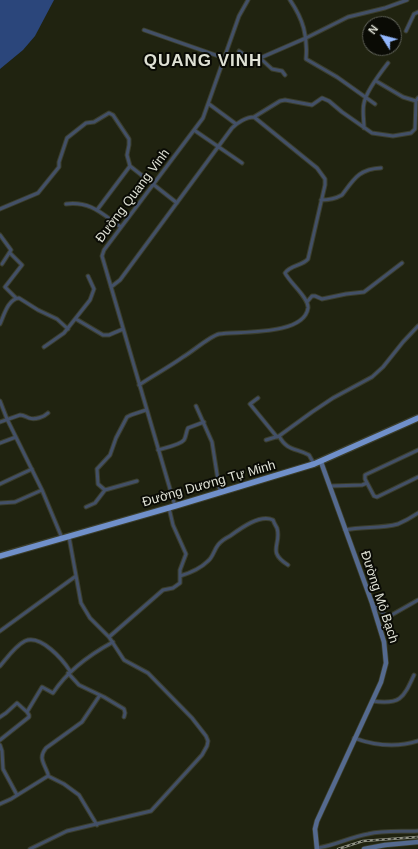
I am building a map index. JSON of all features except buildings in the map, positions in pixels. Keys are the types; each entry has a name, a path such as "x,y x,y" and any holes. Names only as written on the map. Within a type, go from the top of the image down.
{"highway":[{"name":"Đường Dương Tự Minh","path":"0,556 220,493 321,462 418,418"}],"street":[{"name":"Đường Quang Vinh","path":"180,576 181,567 186,554 173,525 172,507 158,450 102,256 104,250 203,118 239,16 248,0"},
{"path":"290,0 302,22 306,38 306,60 326,71 375,104"},
{"path":"239,51 252,60 260,58 306,38 350,16 384,8 407,0"},
{"path":"406,31 414,14 418,12"},
{"path":"144,30 224,58"},
{"path":"260,58 272,69 282,71 285,75"},
{"path":"364,128 365,97 388,63"},
{"path":"110,287 120,280 236,124 248,118 254,117 280,101 285,100 312,105 322,98 329,101 372,133 394,136 411,133 415,129 417,100 403,97 376,81"},
{"path":"209,104 236,124"},
{"path":"0,208 39,192 59,167 59,162 66,139 86,123 94,122 106,113 113,115 128,136 130,142 127,155 130,166 177,204"},
{"path":"139,384 184,357 216,335 246,334 274,330 298,322 306,313 308,308 307,302 285,273 287,269 304,263 308,259 325,182 323,175 317,168 254,117"},
{"path":"194,130 242,163"},
{"path":"97,210 130,166"},
{"path":"321,200 330,200 342,195 358,174 371,169 381,168"},
{"path":"66,204 81,203 91,206 122,227"},
{"path":"0,235 11,247 10,253 2,264"},
{"path":"10,253 22,265 5,287 16,298 21,299 38,310 57,319 68,329"},
{"path":"307,302 312,296 322,299 364,292 402,263"},
{"path":"44,347 59,338 68,329 90,300 93,294 93,285 88,276"},
{"path":"0,324 6,308 16,298"},
{"path":"76,318 103,335 108,335 123,329"},
{"path":"266,440 278,437 334,398 372,378 418,326"},
{"path":"258,398 250,404 282,443 309,455 314,464"},
{"path":"0,401 7,419 42,490 62,538"},
{"path":"196,406 212,442 220,493"},
{"path":"105,490 98,484 97,469 110,455 116,438 127,417 146,410"},
{"path":"0,422 20,414 23,414 31,419 45,416 48,413"},
{"path":"158,450 181,443 185,438 188,428 204,422"},
{"path":"0,443 16,437"},
{"path":"418,450 365,476 365,479 374,496 377,497 418,477"},
{"name":"Đường Mỏ Bạch","path":"317,848 315,829 317,821 381,682 386,663 384,642 372,603 321,462"},
{"path":"0,484 32,469"},
{"path":"86,507 95,503 105,490 137,481"},
{"path":"330,486 362,485 367,483"},
{"path":"0,503 15,502 42,490"},
{"path":"345,530 354,527 365,528 398,524 418,513"},
{"path":"109,637 163,590 176,587 180,583 180,576 207,563 211,559 219,544 244,525 269,518 273,520 277,529 277,555 280,560 288,565"},
{"path":"30,849 65,832 151,811 202,755 208,741 206,736 192,718 148,673 127,663 124,660 109,637 90,618 81,603 69,536"},
{"path":"0,631 76,576"},
{"path":"372,603 388,617 418,600"},
{"path":"0,666 25,641 29,640 44,645 52,649 62,659 69,672 79,685 124,709 124,716"},
{"path":"27,712 42,687 53,693 69,672 94,652 112,642"},
{"path":"372,701 389,702 400,699 406,693 414,675"},
{"path":"48,776 42,757 43,751 82,722 100,695"},
{"path":"0,717 17,703 29,715 29,717 0,740"},
{"path":"354,738 365,742 388,746 418,741"},
{"path":"0,745 2,751 3,769 17,795"},
{"path":"48,776 64,784 79,795 97,824"},
{"path":"0,804 48,776"},
{"path":"317,848 330,846 349,838 370,833 418,831"},
{"path":"364,849 385,845 418,842"}],"water":[{"path":"0,0 54,0 35,36 23,50 0,69"}],"railway":[{"path":"338,849 363,841 418,837"}],"district":[{"name":"QUANG VINH","path":"203,61"}]}
